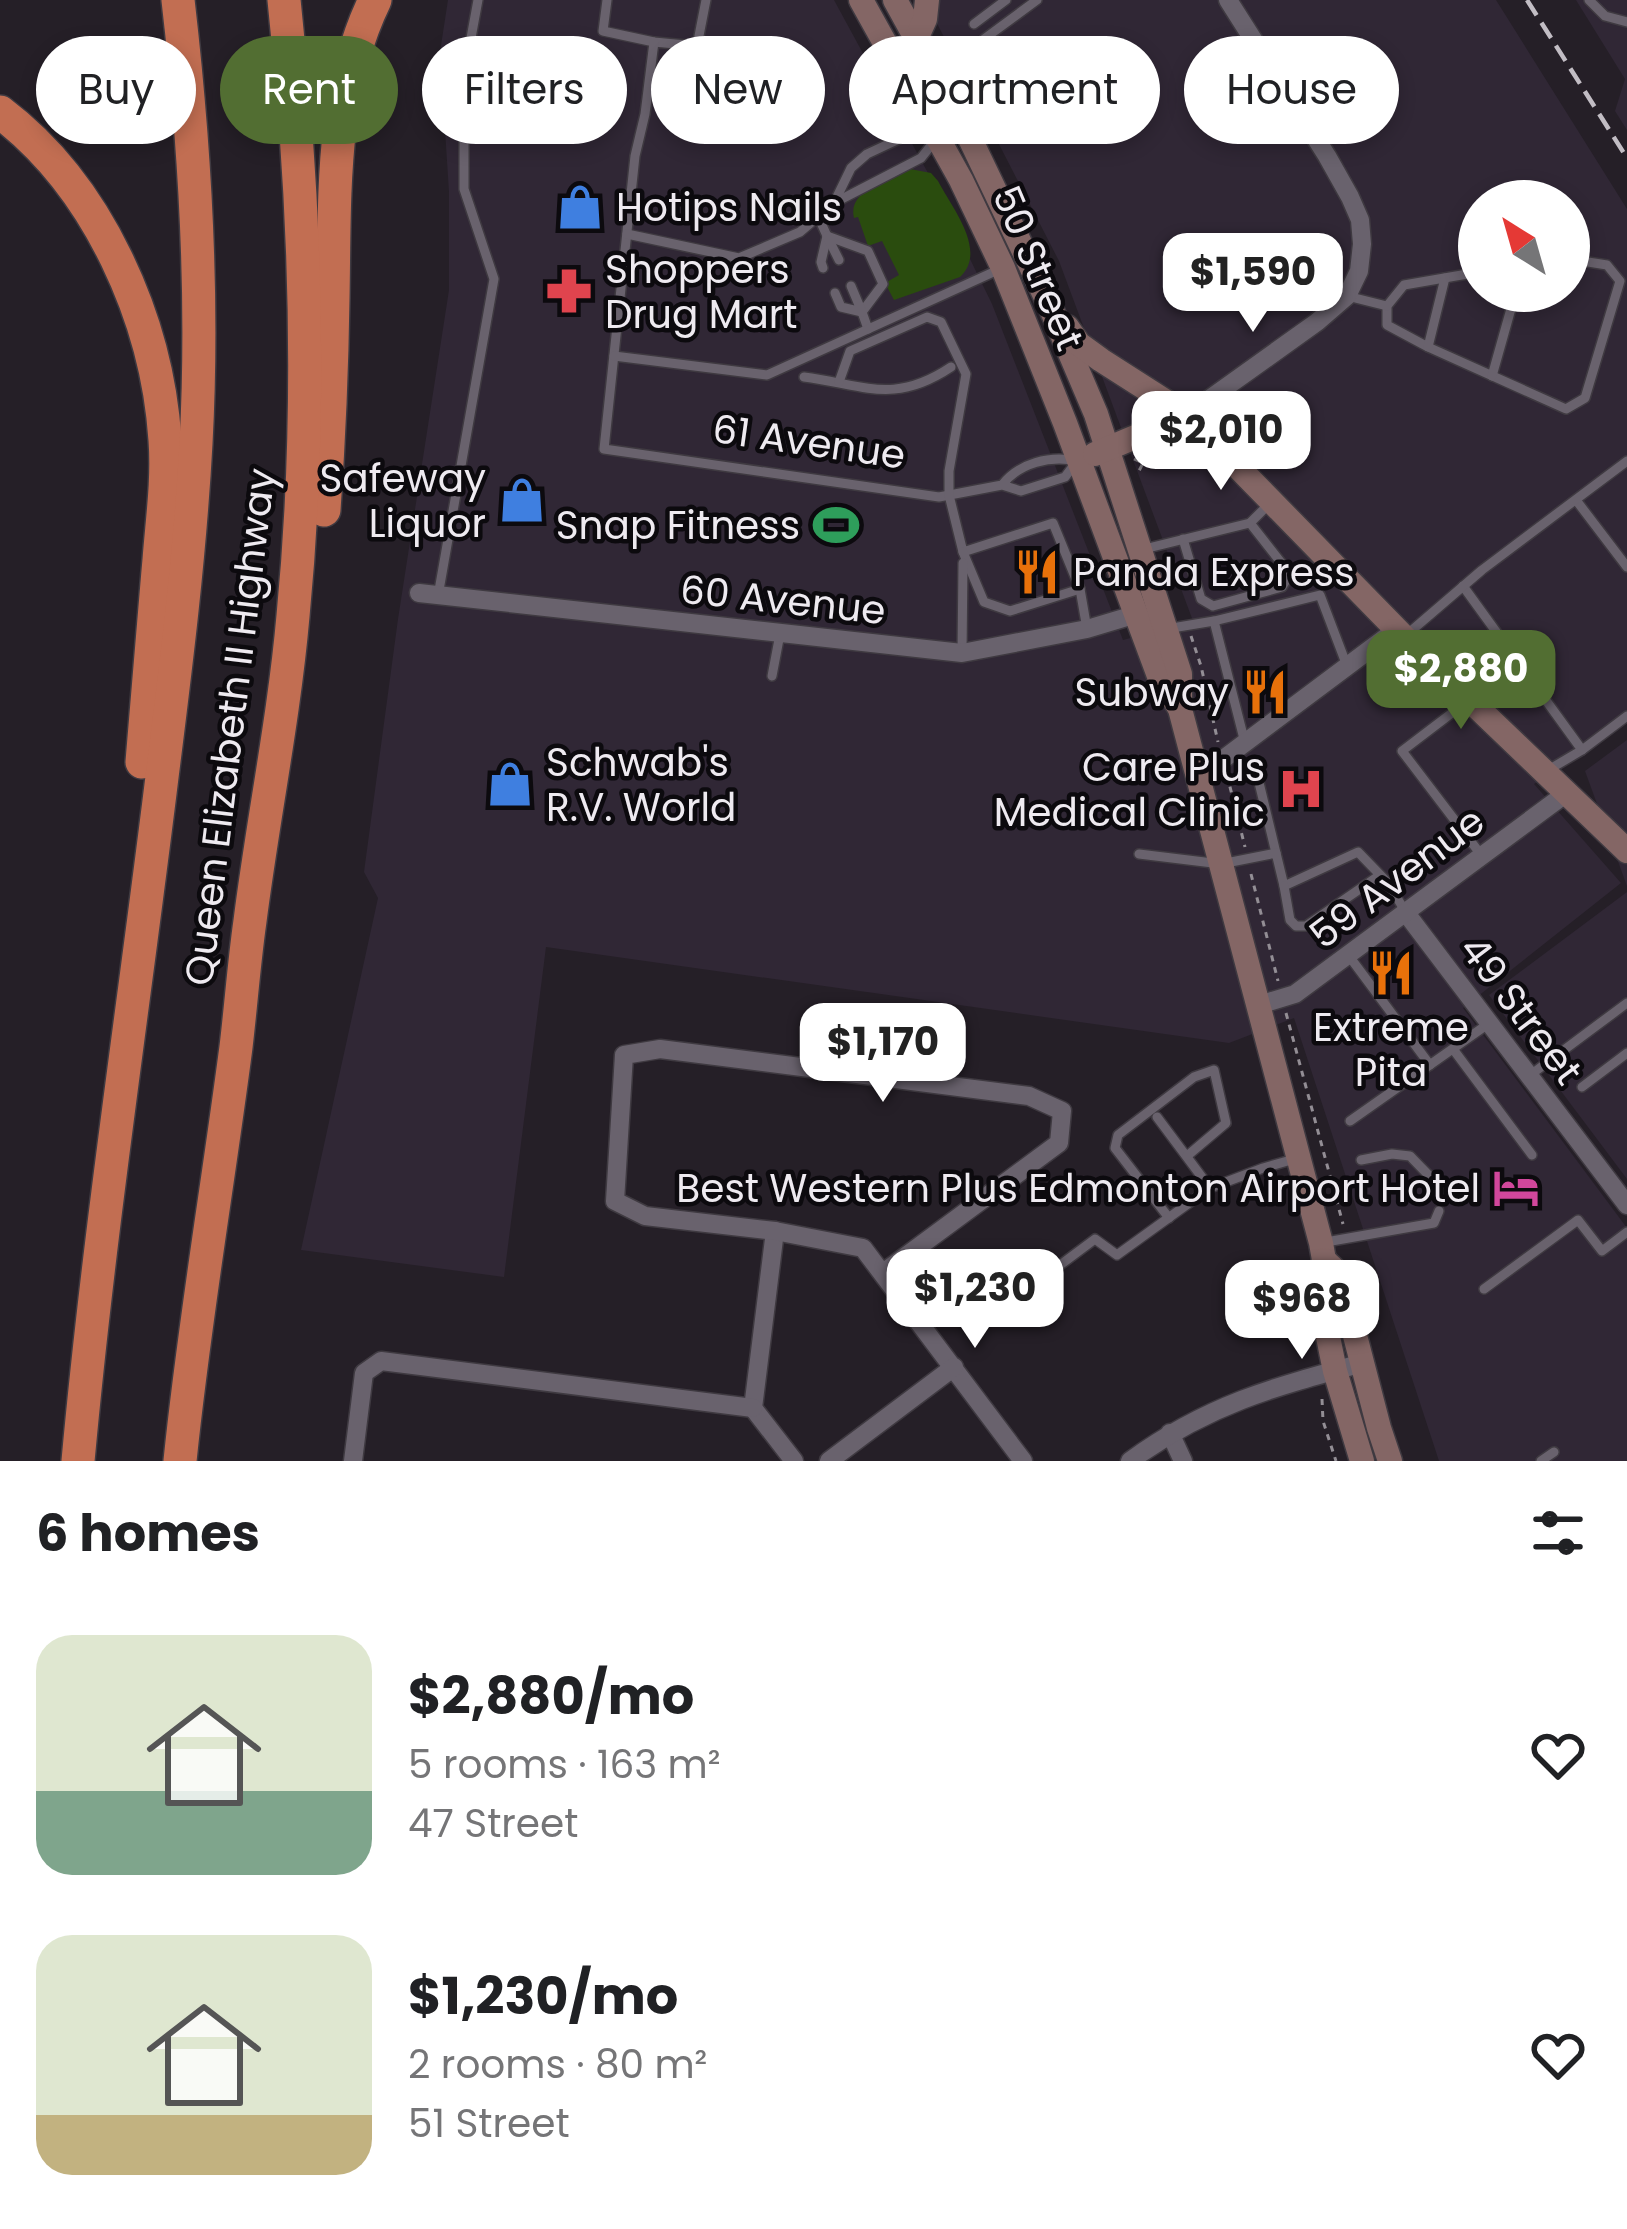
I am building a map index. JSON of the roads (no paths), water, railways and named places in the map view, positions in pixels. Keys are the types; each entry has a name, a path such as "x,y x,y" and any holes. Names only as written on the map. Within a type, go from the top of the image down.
{"highway":[{"name":"Queen Elizabeth II Highway","path":"78,1461 176,667 196,442 195,223 178,0"},
{"name":"Queen Elizabeth II Highway","path":"180,1461 293,619 305,410 301,212 284,0"},
{"path":"265,824 311,616 331,407 340,129 355,50 375,0"},
{"path":"0,112 62,174 104,235 137,310 164,424 166,471 107,1201"}],"main road":[{"path":"863,4 899,8 926,0 925,20 917,36"},
{"name":"50 Street","path":"863,4 881,36"},
{"name":"50 Street","path":"899,8 914,36"},
{"name":"50 Street","path":"941,144 1003,268 1159,676 1180,709"},
{"name":"50 Street","path":"973,144 1096,414 1140,550 1176,627 1180,709 1221,864 1271,1002 1298,1158 1322,1252 1317,1282 1326,1373 1362,1461"},
{"path":"1050,306 1079,344 1187,415 1401,633 1627,850"},
{"name":"61 Avenue","path":"1077,461 1187,415"},
{"name":"50 Street","path":"1322,1252 1340,1274 1390,1461"}],"street":[{"path":"1228,0 1327,156 1360,220 1361,258 1350,290"},
{"name":"61 Avenue","path":"1187,415 1317,322 1350,290"},
{"name":"60 Avenue","path":"429,594 962,652 1087,629 1136,614"},
{"path":"1198,778 1347,667 1401,633"},
{"name":"59 Avenue","path":"1271,1002 1295,994 1349,956 1568,792"},
{"name":"49 Street","path":"1406,913 1627,1205"},
{"path":"884,1273 1059,1143 1062,1111 1029,1096 891,1078 660,1049 624,1055 615,1201 645,1216 775,1231 863,1249 1023,1461"},
{"path":"775,1231 754,1408 794,1461"},
{"path":"353,1461 364,1373 381,1361 754,1408"},
{"path":"1130,1461 1222,1406 1363,1363"},
{"path":"829,1461 954,1367"},
{"path":"1170,1433 1183,1461"}],"lane":[{"path":"429,594 494,279 464,189 464,76 478,0"},
{"path":"608,0 603,32 651,41"},
{"path":"699,36 706,0"},
{"path":"974,24 1006,0"},
{"path":"988,36 1036,0"},
{"path":"1589,0 1605,16 1627,22"},
{"path":"651,66 635,156 614,356 767,375 1003,268"},
{"path":"833,203 851,168 866,154 888,144"},
{"path":"627,234 739,258 800,232 833,203 921,158 933,144"},
{"path":"818,216 839,260"},
{"path":"823,268 827,236"},
{"path":"827,236 868,251 883,284 862,312"},
{"path":"1458,276 1404,285 1387,306 1387,325 1566,409 1585,398 1620,281 1607,266 1590,263"},
{"path":"1428,346 1445,278"},
{"path":"851,286 868,329"},
{"path":"1350,290 1387,306"},
{"path":"835,293 841,307 862,312"},
{"path":"1492,376 1510,312"},
{"path":"839,382 850,351 927,317 941,322 966,374 949,495 984,602 1010,611 1080,589"},
{"name":"61 Avenue","path":"614,356 604,449 938,497 1002,485 1022,491 1065,477 1077,461 1058,457 1013,471 1002,485"},
{"path":"804,377 883,392 930,382 951,367"},
{"path":"1401,633 1627,461"},
{"path":"1576,500 1627,567"},
{"path":"1140,550 1250,523 1272,501"},
{"path":"964,552 1054,523 1080,589 1087,629"},
{"path":"1184,539 1201,599 1214,606 1282,587 1290,574 1250,523"},
{"path":"962,652 964,552"},
{"path":"1463,586 1582,750"},
{"path":"1176,627 1320,595 1347,667"},
{"path":"1214,621 1245,743"},
{"path":"772,676 780,633"},
{"path":"1470,699 1402,751 1482,856"},
{"path":"1546,771 1627,716"},
{"path":"1256,766 1290,920 1296,926 1306,926 1380,874"},
{"path":"1283,886 1358,852 1380,874 1406,913"},
{"path":"1139,854 1221,864 1276,853"},
{"path":"1349,956 1430,1065"},
{"path":"1529,1076 1627,1003"},
{"path":"1350,1121 1490,1023"},
{"path":"1454,1048 1532,1155"},
{"path":"1582,1087 1627,1054"},
{"path":"1169,1218 1115,1148 1118,1135 1195,1077 1214,1070 1226,1123 1186,1156"},
{"path":"1157,1117 1210,1188"},
{"path":"1361,1160 1410,1156 1444,1191"},
{"path":"1028,1289 1095,1239 1117,1255 1210,1188 1298,1158"},
{"path":"1322,1252 1347,1238 1434,1223 1439,1211"},
{"path":"1484,1289 1578,1220 1602,1251 1627,1232"},
{"path":"1541,1461 1554,1452"}],"railway":[{"path":"1527,0 1627,158"}],"place":[{"name":"Hotips Nails","path":"580,207"},
{"name":"Shoppers Drug Mart","path":"569,291"},
{"name":"Safeway Liquor","path":"522,500"},
{"name":"Snap Fitness","path":"836,525"},
{"name":"Panda Express","path":"1037,572"},
{"name":"Subway","path":"1265,692"},
{"name":"Schwab's R.V. World","path":"510,784"},
{"name":"Care Plus Medical Clinic","path":"1301,789"},
{"name":"Extreme Pita","path":"1391,973"},
{"name":"Best Western Plus Edmonton Airport Hotel","path":"1516,1188"}]}
